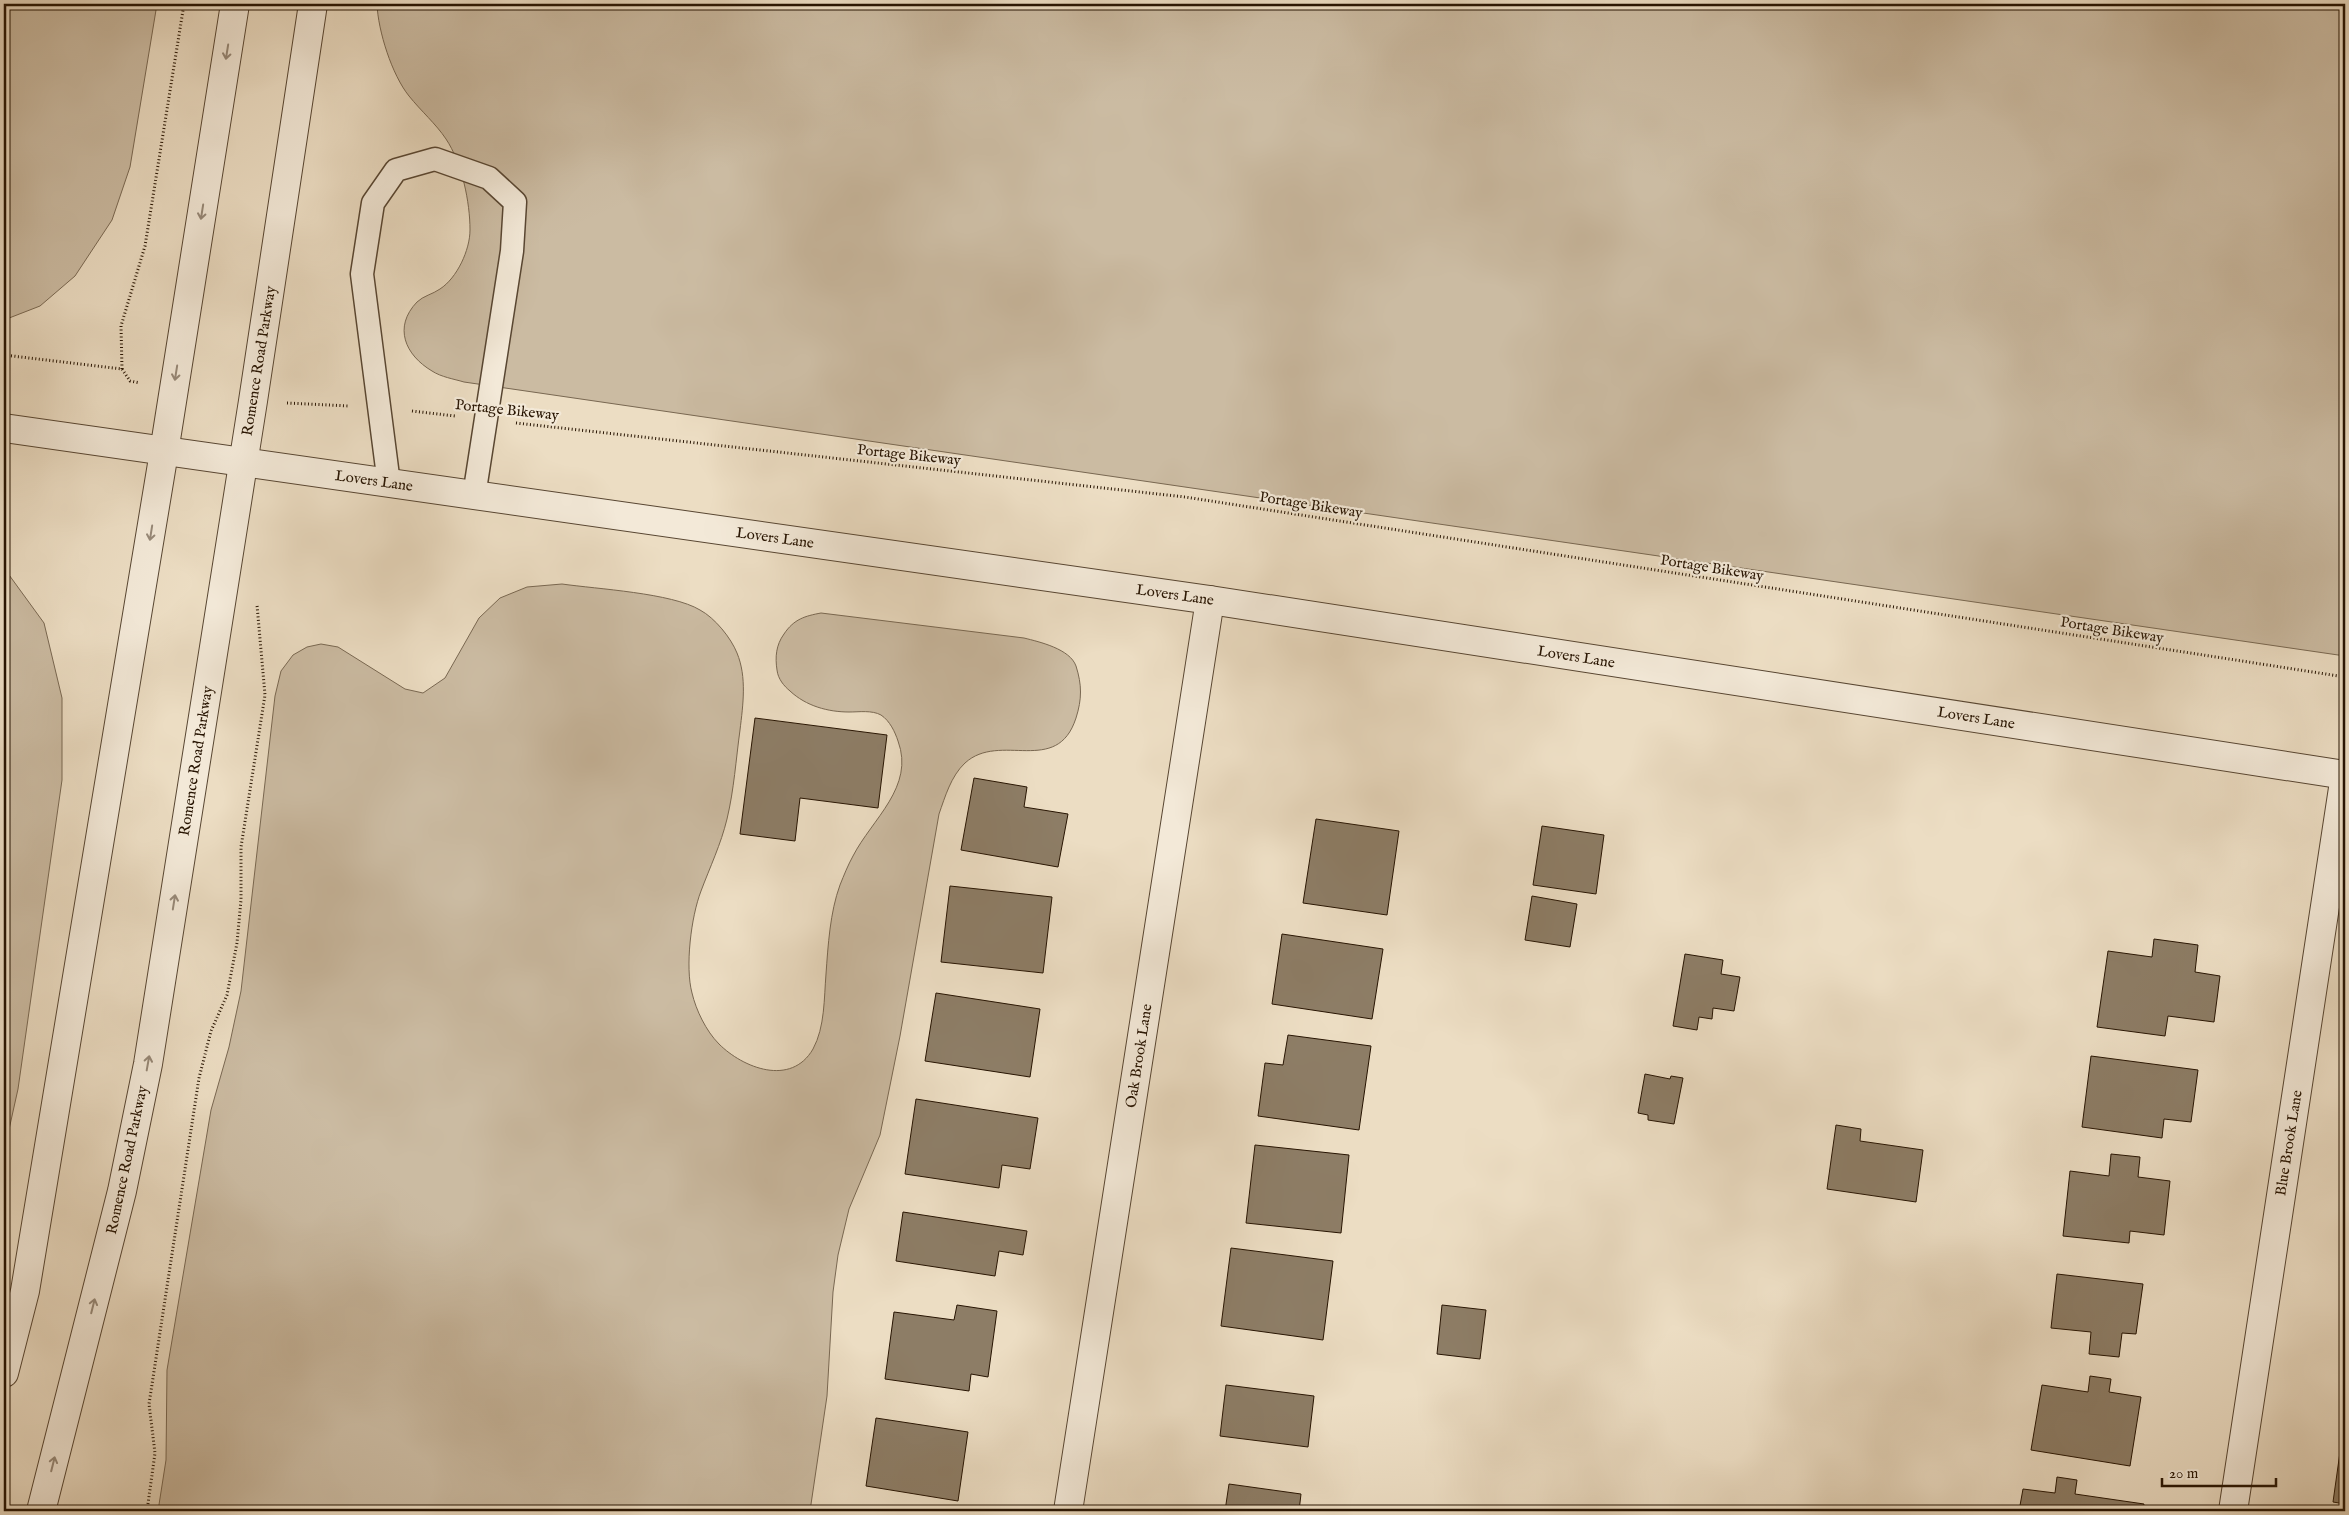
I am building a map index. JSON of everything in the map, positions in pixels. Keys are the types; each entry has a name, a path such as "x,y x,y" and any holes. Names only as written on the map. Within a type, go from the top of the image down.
{"street":[{"path":"4,1373 25,1291 164,452 235,4"},
{"name":"Romence Road Parkway","path":"41,1511 122,1190 148,1064 313,4"},
{"name":"Lovers Lane","path":"4,428 1210,600 2345,775"},
{"name":"Oak Brook Lane","path":"1068,1511 1210,600"},
{"name":"Blue Brook Lane","path":"2234,1511 2345,775"}],"lane":[{"path":"389,484 362,274 373,204 396,170 435,159 489,178 515,202 512,251 474,496"}],"path":[{"path":"130,381 122,369 121,326 145,246 184,4"},
{"path":"4,355 122,369"},
{"name":"Portage Bikeway","path":"282,403 379,408 485,419 1185,497 2345,677"},
{"path":"147,1511 155,1453 150,1404 199,1078 210,1031 226,995 237,943 242,900 241,847 265,695 256,600"}],"shaded area":[{"path":"4,4 157,4 130,167 112,220 75,276 40,306 4,320"},
{"path":"377,4 2345,4 2345,656 464,382 443,376 423,364 409,349 405,340 405,321 417,302 437,291 452,278 465,255 470,230 467,195 461,171 452,149 438,128 409,96 397,77 383,39"},
{"path":"4,568 44,623 62,698 62,780 18,1089 4,1152"},
{"path":"562,584 672,599 687,604 700,610 717,623 727,635 737,653 742,672 743,691 733,786 725,828 694,914 689,970 696,1006 714,1039 729,1053 753,1066 767,1070 792,1068 804,1061 817,1040 823,1012 832,918 840,885 861,842 889,802 896,788 901,773 902,758 894,730 881,715 870,712 833,711 818,707 803,701 786,687 778,673 776,656 779,642 788,629 800,619 821,613 1024,638 1046,644 1068,655 1073,660 1078,673 1080,686 1079,705 1076,718 1067,736 1056,745 1042,750 994,751 979,754 965,763 956,774 939,814 900,1036 880,1135 849,1209 838,1255 833,1292 827,1396 810,1511 158,1511 166,1460 167,1370 211,1110 229,1047 241,991 275,696 281,671 293,655 307,647 321,644 338,647 405,689 423,693 445,678 479,618 500,598 527,587"}],"building":[{"path":"755,718 887,735 878,808 800,798 795,841 740,834"},
{"path":"974,778 1027,787 1024,807 1068,814 1058,867 961,850"},
{"path":"1316,819 1399,831 1387,915 1303,903"},
{"path":"1542,826 1604,835 1596,894 1533,885"},
{"path":"950,886 1052,897 1043,973 941,962"},
{"path":"1532,896 1577,904 1570,947 1525,940"},
{"path":"1282,934 1383,949 1372,1019 1272,1004"},
{"path":"2154,939 2198,945 2195,972 2220,976 2214,1022 2168,1016 2165,1036 2097,1027 2108,951 2152,957"},
{"path":"1685,954 1723,960 1721,974 1740,977 1734,1011 1713,1008 1712,1019 1699,1017 1697,1030 1673,1026"},
{"path":"936,993 1040,1009 1030,1077 925,1061"},
{"path":"1288,1035 1371,1046 1359,1130 1258,1116 1265,1063 1283,1065"},
{"path":"2091,1056 2198,1070 2191,1122 2164,1119 2162,1138 2082,1127"},
{"path":"1645,1074 1670,1079 1671,1076 1683,1078 1674,1124 1648,1120 1648,1115 1638,1113"},
{"path":"916,1099 1038,1118 1030,1169 1002,1165 999,1188 905,1174"},
{"path":"1836,1125 1861,1129 1860,1141 1923,1150 1916,1202 1827,1189"},
{"path":"1255,1145 1349,1155 1341,1233 1246,1223"},
{"path":"2111,1154 2140,1157 2138,1177 2170,1181 2164,1235 2130,1231 2129,1243 2063,1236 2070,1171 2109,1176"},
{"path":"903,1212 1027,1231 1023,1255 999,1251 995,1276 896,1261"},
{"path":"1231,1248 1333,1261 1323,1340 1221,1326"},
{"path":"2057,1274 2143,1284 2136,1334 2122,1333 2119,1357 2089,1354 2091,1332 2051,1328"},
{"path":"957,1305 997,1311 988,1377 971,1374 969,1391 885,1379 894,1312 954,1320"},
{"path":"1442,1305 1486,1310 1480,1359 1437,1354"},
{"path":"2090,1376 2111,1379 2109,1392 2141,1397 2130,1466 2031,1450 2042,1385 2088,1392"},
{"path":"1226,1385 1314,1396 1308,1447 1220,1436"},
{"path":"876,1418 968,1432 958,1501 866,1486"},
{"path":"2341,1445 2345,1445 2345,1504 2333,1502"},
{"path":"2057,1477 2077,1480 2075,1494 2144,1504 2143,1511 2019,1511 2023,1489 2055,1493"},
{"path":"1229,1484 1301,1494 1299,1511 1225,1511"}]}
